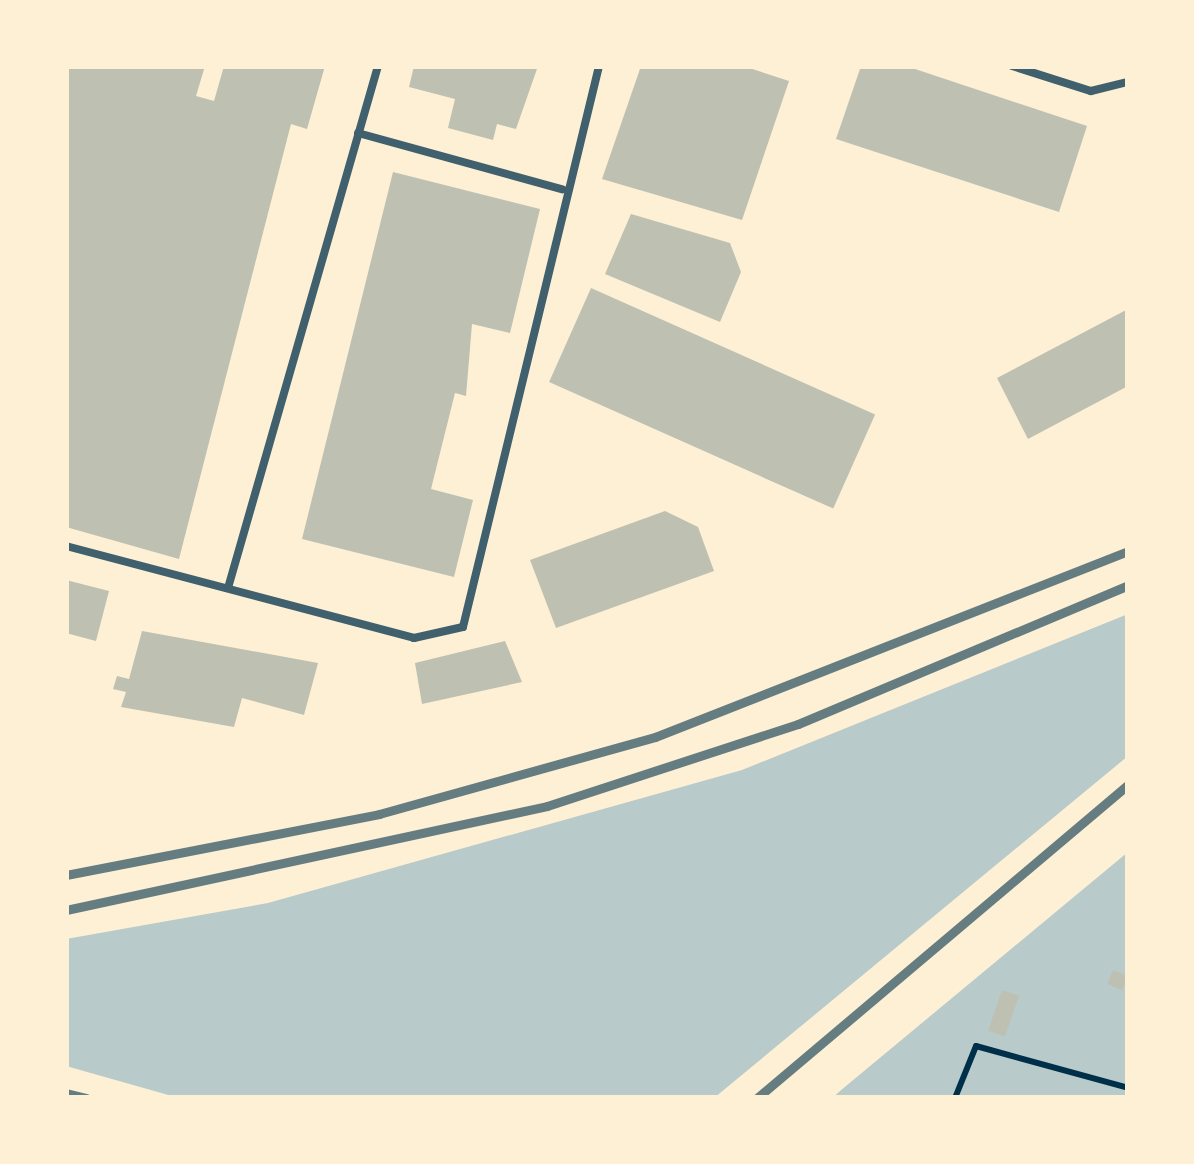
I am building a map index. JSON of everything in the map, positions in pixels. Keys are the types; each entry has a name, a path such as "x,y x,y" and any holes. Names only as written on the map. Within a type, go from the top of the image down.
{"lane":[{"path":"228,588 378,66"},
{"path":"66,546 414,638 463,627 562,189 599,66"},
{"path":"1012,66 1091,91 1128,82"},
{"path":"358,133 562,189"}],"path":[{"path":"955,1098 976,1046 1128,1088"}],"shaded area":[{"path":"1128,614 1128,756 714,1098 179,1098 66,1066 66,939 268,903 742,770"},
{"path":"1128,852 1128,1098 832,1098 846,1086"}],"building":[{"path":"66,66 205,66 196,96 214,101 224,66 325,66 307,129 291,124 179,559 66,527"},
{"path":"414,66 538,66 516,129 497,124 493,140 448,128 455,99 409,87"},
{"path":"641,66 743,66 789,81 742,220 602,179"},
{"path":"861,66 906,66 1087,126 1059,212 836,139"},
{"path":"393,172 540,209 510,333 472,324 466,396 455,393 431,489 473,500 454,577 302,539"},
{"path":"631,214 730,243 741,272 720,322 605,274"},
{"path":"591,288 875,414 833,509 549,382"},
{"path":"1128,309 1128,386 1028,439 997,378"},
{"path":"665,511 698,527 714,571 556,628 530,560"},
{"path":"66,580 109,591 96,641 66,633"},
{"path":"142,631 318,663 304,715 242,698 234,727 121,707 126,692 113,689 117,676 129,679"},
{"path":"505,641 522,682 422,704 415,663"},
{"path":"1113,970 1128,976 1122,990 1107,984"},
{"path":"1002,990 1019,996 1005,1037 988,1031"}],"railway":[{"path":"66,875 379,814 655,737 1128,551"},
{"path":"66,910 547,806 798,724 1128,585"},
{"path":"757,1098 1128,785"},
{"path":"66,1093 86,1098"}]}
